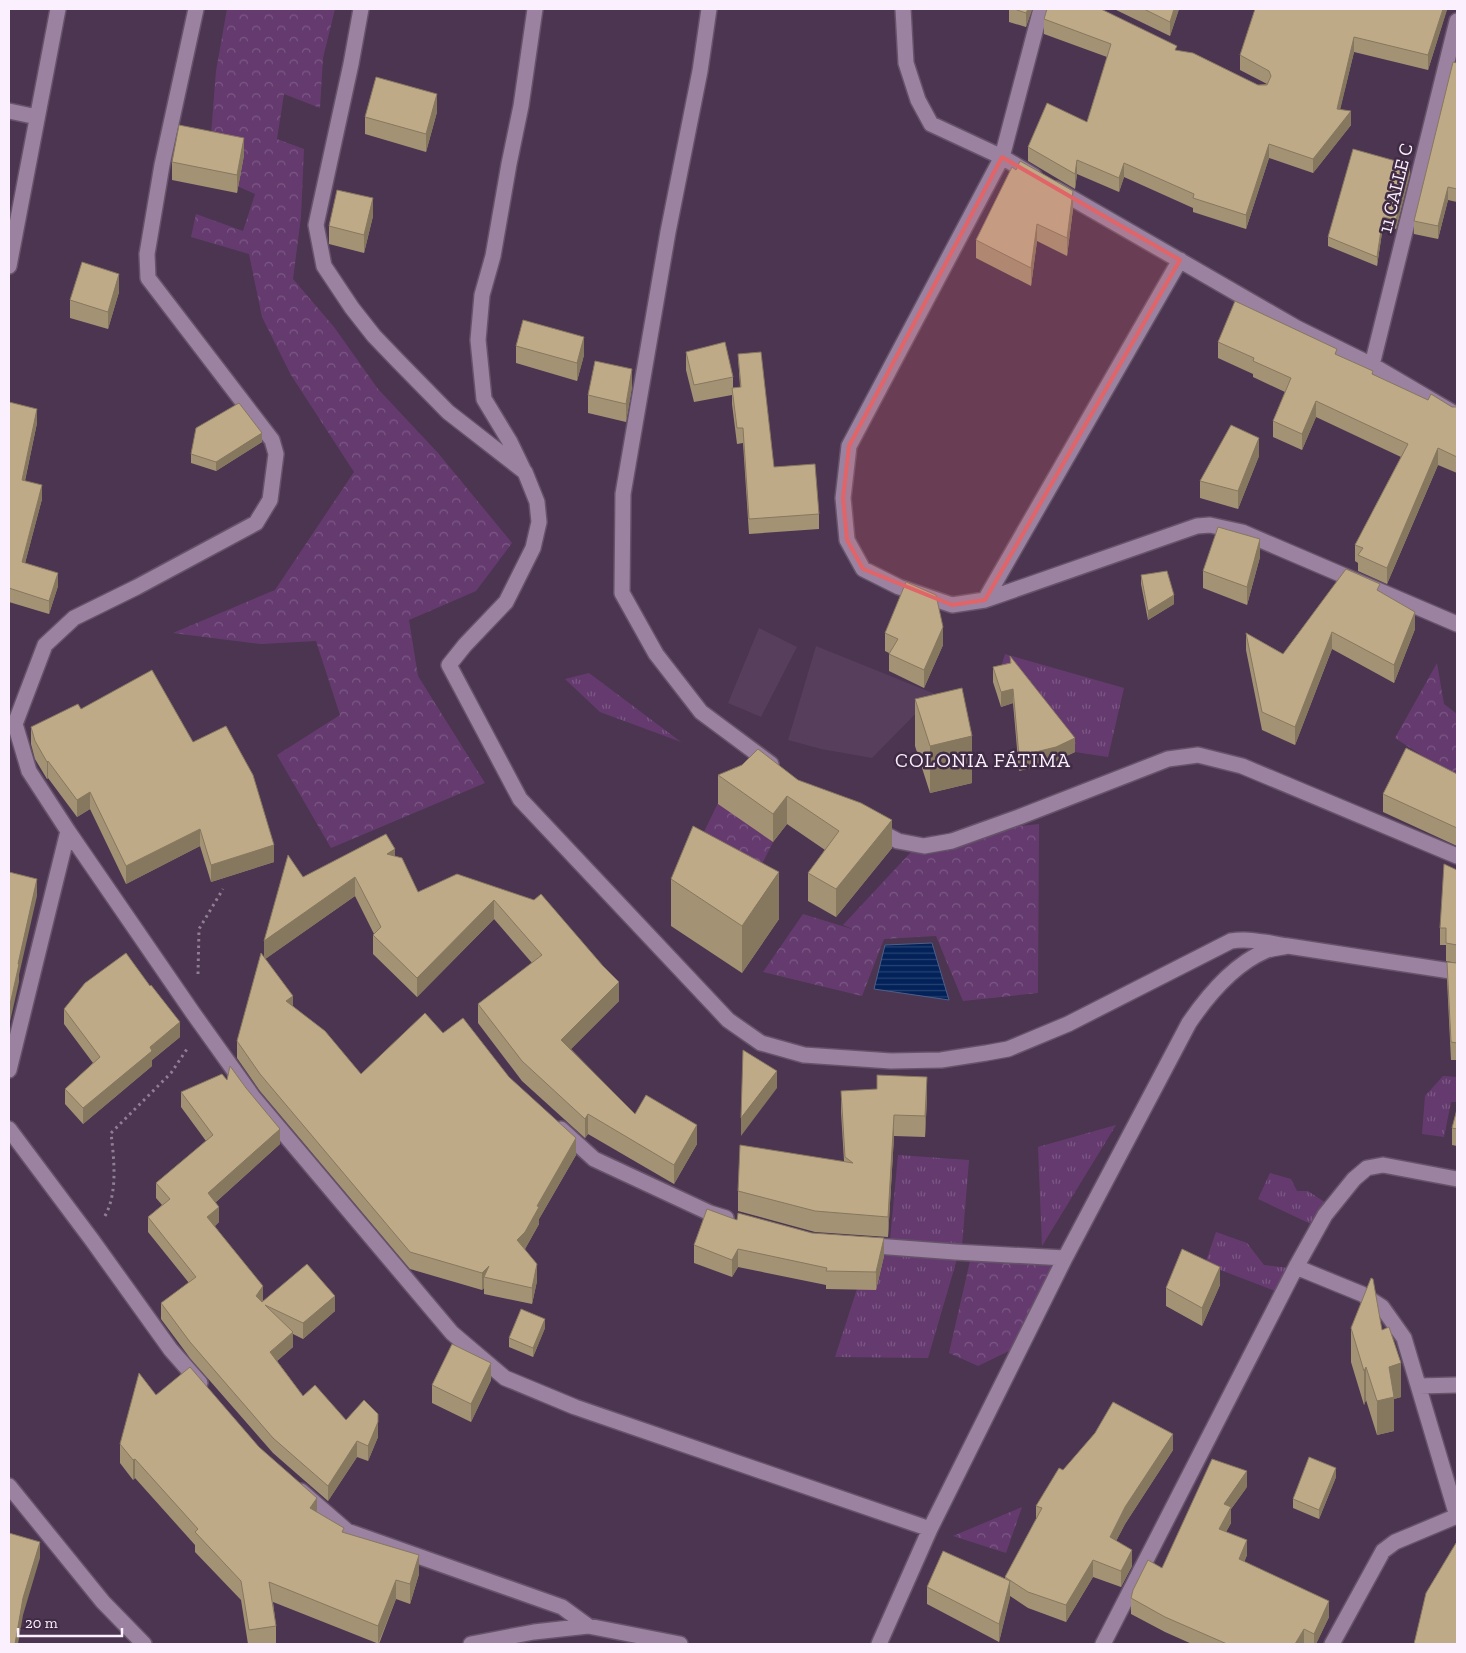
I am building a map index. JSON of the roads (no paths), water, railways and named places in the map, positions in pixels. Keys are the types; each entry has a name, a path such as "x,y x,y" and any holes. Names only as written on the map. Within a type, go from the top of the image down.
{"street":[{"path":"9,266 58,9"},
{"path":"196,9 162,165 147,254 148,278 272,440 276,454 270,500 256,523 74,618 46,645 15,724 29,771 68,831 252,1096 452,1333 505,1378 575,1407 930,1529"},
{"path":"361,9 316,224 324,266 352,308 398,362 448,412 525,472"},
{"path":"535,9 521,106 493,256 482,295 478,340 484,399 510,442 525,472 537,502 539,522 533,548 506,602 465,645 449,665 520,799 728,1020 761,1043 804,1054 891,1061 942,1060 1008,1048 1068,1024 1231,941 1254,940 1457,972"},
{"path":"709,9 700,72 668,232 623,494 622,592 656,654 701,712 784,774"},
{"path":"903,9 906,63 918,100 931,124 1002,157 1297,328 1372,365 1457,415"},
{"path":"1041,9 1002,157 849,446 843,498 847,540 863,569 899,587 952,605 985,600 1197,526 1210,525 1242,532 1457,624"},
{"name":"11 CALLE C","path":"1372,365 1457,21"},
{"path":"9,111 36,117"},
{"path":"985,600 1180,260"},
{"path":"866,823 898,841 924,846 952,841 1019,818 1168,759 1198,755 1242,766 1457,856"},
{"path":"9,1070 68,831"},
{"path":"879,1644 930,1529 1065,1258 1189,1023 1219,985 1237,969 1267,950 1288,946"},
{"path":"551,1120 594,1159 710,1213 738,1221"},
{"path":"9,1129 171,1350 209,1394"},
{"path":"1103,1644 1296,1267 1325,1215 1354,1179 1367,1168 1383,1165 1457,1179"},
{"path":"851,1244 1065,1258"},
{"path":"1296,1267 1362,1294 1382,1307 1404,1338 1456,1510 1395,1542 1383,1552 1332,1644"},
{"path":"1418,1386 1457,1385"},
{"path":"288,1479 347,1531 562,1606 588,1626"},
{"path":"9,1486 104,1602 144,1644"},
{"path":"471,1644 536,1638 588,1626 680,1644"}],"water":[{"path":"932,943 949,1000 874,989 885,945"}],"district":[{"name":"COLONIA FÁTIMA","path":"983,760"}]}
